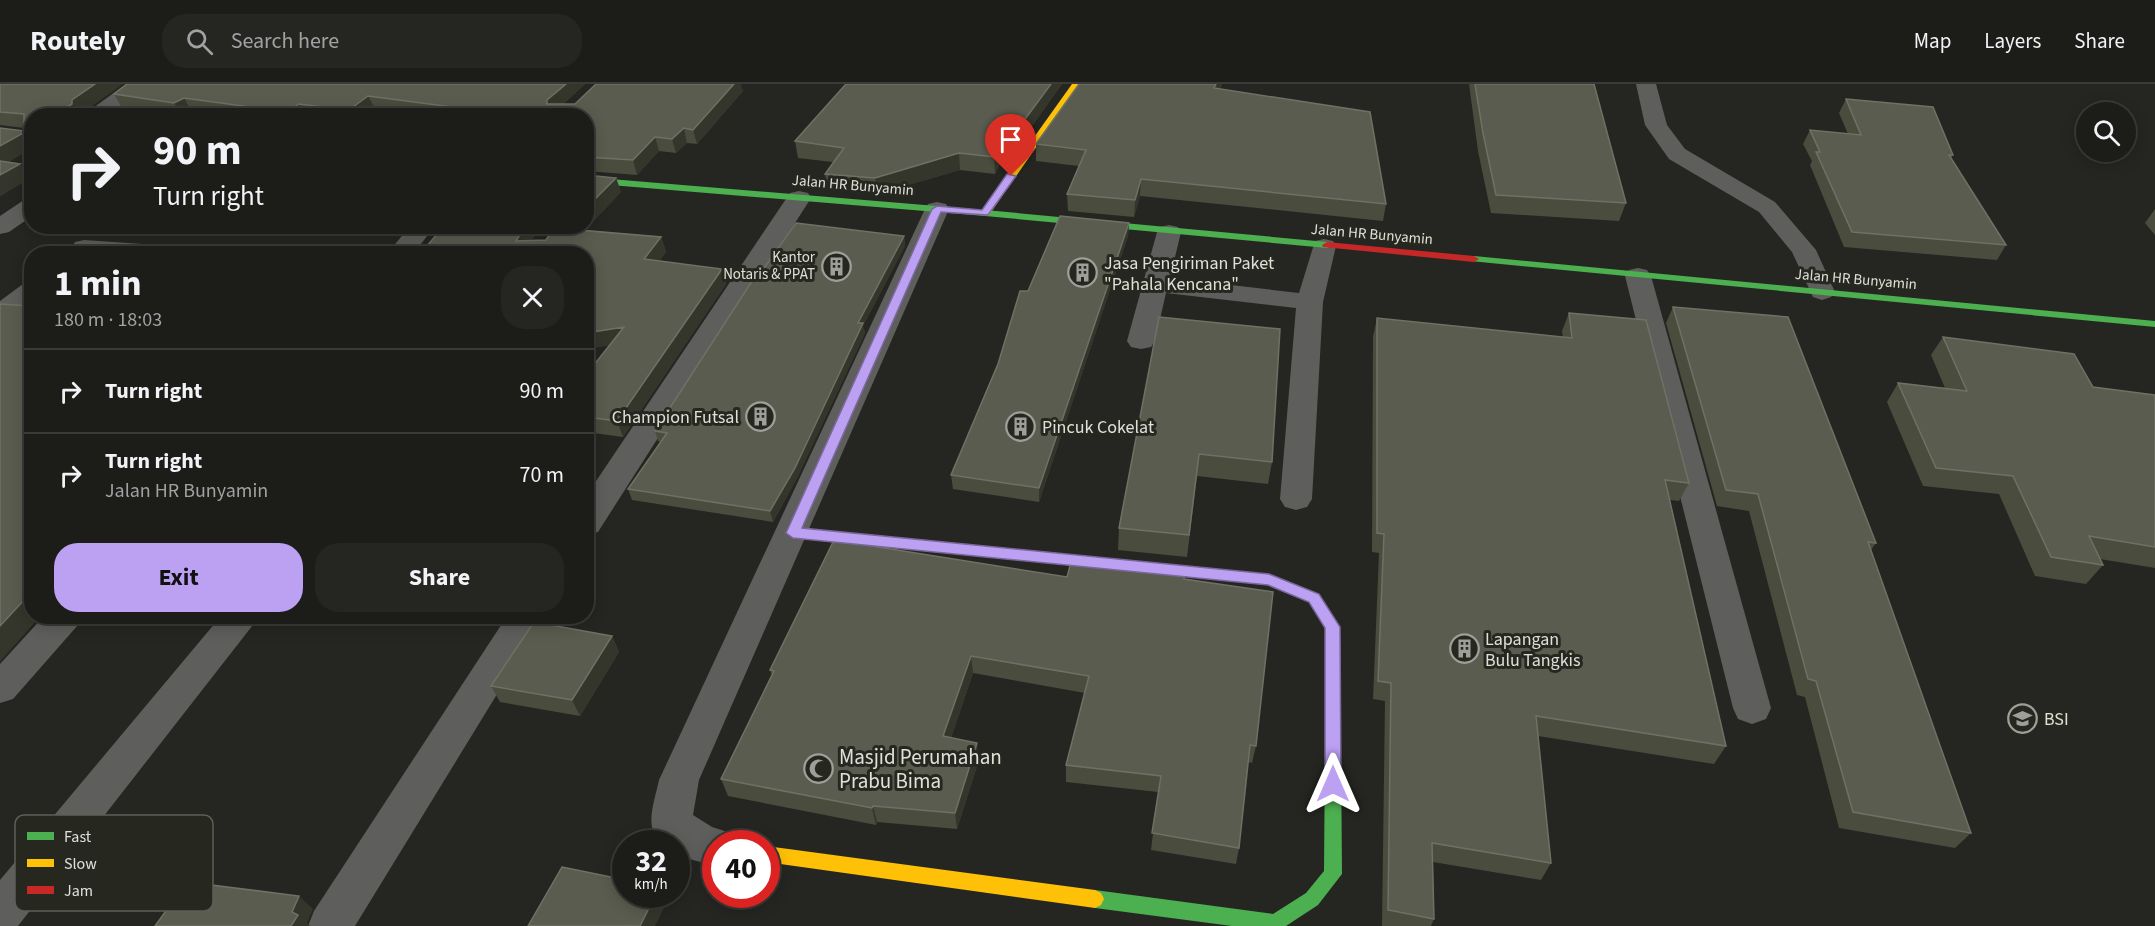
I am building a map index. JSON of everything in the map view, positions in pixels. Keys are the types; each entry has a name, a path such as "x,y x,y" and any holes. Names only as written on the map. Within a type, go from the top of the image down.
{"main road":[{"path":"985,213 1076,84"},
{"name":"Jalan HR Bunyamin","path":"594,184 985,213 2155,324"},
{"path":"780,856 1275,922 1312,899 1333,874 1333,627 1314,598 1269,580 793,533"}],"street":[{"path":"105,108 140,84"},
{"path":"594,511 799,198"},
{"path":"702,844 671,824 679,780 793,533 937,209"},
{"path":"1638,276 1752,708"},
{"path":"80,815 236,624"},
{"path":"330,926 522,624"},
{"path":"0,914 15,896"}],"lane":[{"path":"1646,84 1656,125 1677,154 1767,207 1804,250 1822,292"},
{"path":"0,227 24,210"},
{"path":"1141,341 1170,232"},
{"path":"85,246 99,234"},
{"path":"406,246 416,234"},
{"path":"1296,499 1310,302 1324,246"},
{"path":"1155,284 1310,302"},
{"path":"0,313 24,295"},
{"path":"0,688 59,624"}],"building":[{"path":"0,84 95,84 72,100 72,104 65,108 24,108 24,114 0,112"},
{"path":"127,84 566,84 547,100 547,104 575,104 596,84 734,84 693,130 684,128 672,139 655,137 633,160 594,158 594,108 460,108 368,96 352,108 299,104 293,108 258,108 184,98 174,103 114,94"},
{"path":"846,84 1051,84 1009,141 1003,140 994,157 959,153 875,178 825,174 844,148 795,141"},
{"path":"1079,84 1216,84 1214,88 1370,112 1386,204 1141,179 1135,200 1067,194 1086,150 1036,144"},
{"path":"1475,84 1594,84 1626,203 1496,195"},
{"path":"1846,99 1933,107 1953,155 1949,155 2006,245 1852,232 1816,152 1820,152 1810,130 1861,135"},
{"path":"0,128 24,131 24,132 0,146"},
{"path":"0,161 20,164 0,175"},
{"path":"594,176 616,178 594,200"},
{"path":"1060,216 1129,223 1039,488 951,475 998,364 1020,291 1028,291"},
{"path":"796,223 904,236 858,323 863,323 795,468 770,511 628,489 667,433 655,431 754,278 757,278"},
{"path":"594,231 661,237 644,259 722,269 617,421 594,418 594,365 624,327 594,332 594,246 427,246 437,234 520,234 516,241 546,240 550,234 594,234"},
{"path":"0,304 24,306 24,600 0,626"},
{"path":"1673,307 1788,317 1876,543 1868,542 1971,833 1853,812 1816,681 1808,679 1758,494 1726,490"},
{"path":"1569,313 1646,320 1689,483 1665,480 1726,746 1536,716 1551,863 1432,843 1434,919 1388,910 1391,683 1378,681 1384,534 1377,533 1377,318 1572,338"},
{"path":"1159,317 1280,329 1272,462 1199,454 1189,535 1119,528"},
{"path":"1943,337 2074,354 2093,387 2155,395 2155,547 2089,536 2103,565 2051,557 2013,476 1936,468 1898,383 1967,391"},
{"path":"834,540 1067,577 1071,562 1112,566 1113,562 1185,569 1184,579 1273,592 1256,746 1250,745 1239,848 1152,833 1161,776 1066,765 1089,676 971,656 943,736 977,743 955,813 873,806 872,808 721,779 774,671 770,670"},
{"path":"533,624 545,624 612,636 572,700 491,686"},
{"path":"562,867 612,877 612,908 649,908 640,926 528,926"},
{"path":"213,885 299,896 292,912 298,915 291,926 155,926 166,911 213,911"}],"traffic: fast":[{"path":"594,181 985,213 1327,245"},
{"path":"1474,259 2155,324"},
{"path":"1095,899 1275,923 1312,899 1333,874 1333,627 1314,598 1269,580 1179,571"}],"traffic: slow":[{"path":"985,213 1076,84"},
{"path":"793,533 1179,571"},
{"path":"780,856 1095,899"}],"traffic: jam":[{"path":"1327,245 1474,259"}],"place":[{"name":"Kantor Notaris & PPAT","path":"836,266"},
{"name":"Jasa Pengiriman Paket \"Pahala Kencana\"","path":"1083,273"},
{"name":"Champion Futsal","path":"760,417"},
{"name":"Pincuk Cokelat","path":"1021,427"},
{"name":"Lapangan Bulu Tangkis","path":"1464,649"},
{"name":"BSI","path":"2023,719"},
{"name":"Masjid Perumahan Prabu Bima","path":"818,769"}],"route":[{"path":"1011,176 985,213 937,209 793,533 1269,580 1314,598 1333,627 1333,784"}]}
